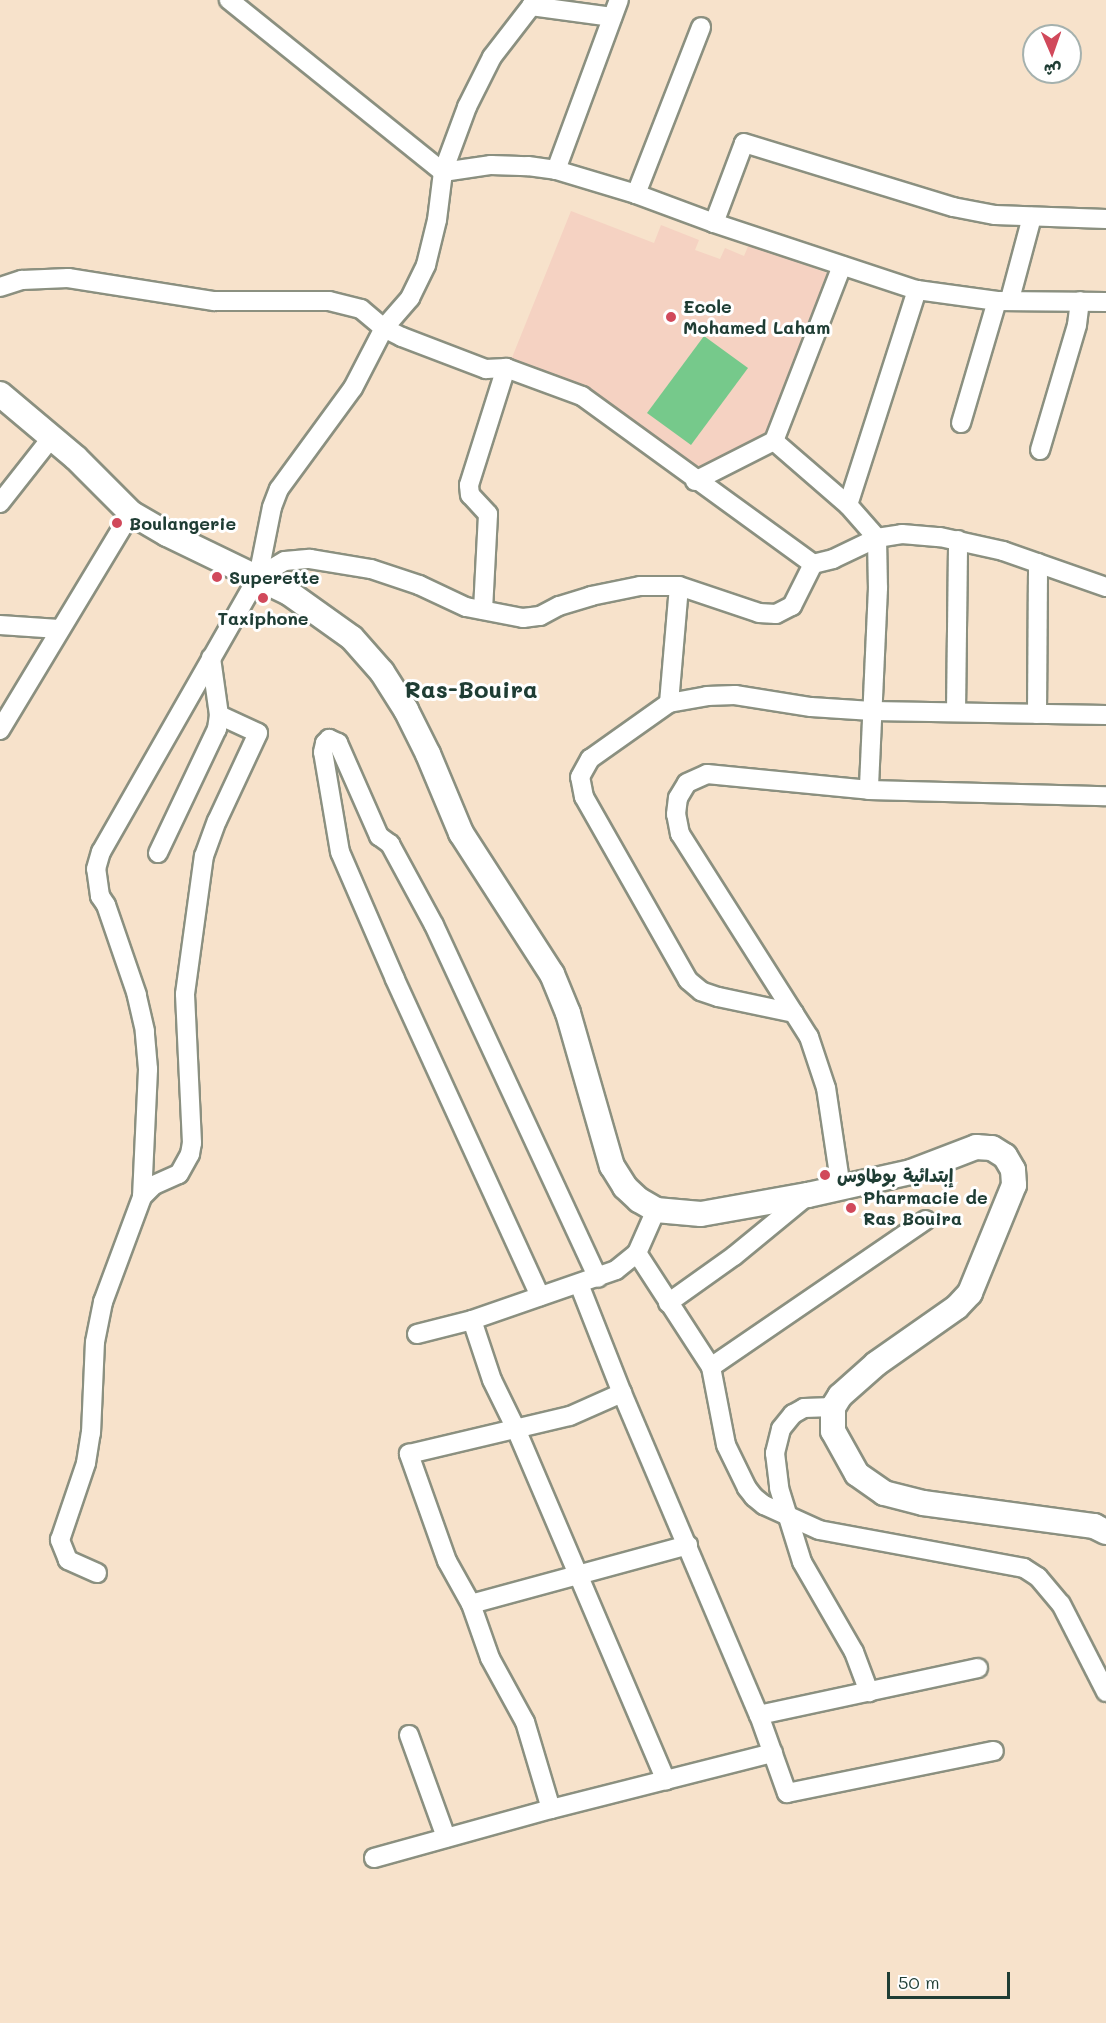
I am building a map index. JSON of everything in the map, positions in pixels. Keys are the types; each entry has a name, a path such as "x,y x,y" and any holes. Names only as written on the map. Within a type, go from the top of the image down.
{"street":[{"path":"229,0 250,7 443,172 491,165 528,166 556,170 636,194 714,223 917,290 1004,300 1106,302"},
{"path":"98,1573 68,1560 60,1540 86,1463 91,1433 95,1342 103,1302 142,1197 148,1069 145,1031 137,995 106,905 100,896 96,869 101,852 258,577 272,507 279,489 353,388 384,328 410,298 426,265 437,220 443,172 467,107 492,57 533,3 615,9 556,170"},
{"path":"636,194 701,27"},
{"path":"714,223 744,143 925,200 995,215 1106,219"},
{"path":"961,423 1032,217"},
{"path":"695,480 774,441 842,266"},
{"path":"0,287 22,280 68,278 214,302 329,301 361,309 384,328 402,337 486,369 506,368 582,396 813,564"},
{"path":"848,505 917,290"},
{"path":"1040,450 1077,325 1080,301"},
{"path":"483,610 488,514 470,495 469,485 506,368"},
{"path":"0,394 52,437 131,513 167,534 258,577 304,603 352,638 382,672 406,710 429,754 460,833 552,974 567,1013 612,1166 625,1187 639,1200 656,1210 701,1214 808,1195 911,1172 976,1147 999,1152 1013,1170 1014,1185 970,1293 957,1307 876,1364 793,1414 781,1428 775,1454 779,1488 802,1562 854,1652 869,1692"},
{"path":"0,503 52,437"},
{"path":"774,441 848,505 877,538 878,588 869,790"},
{"path":"0,730 131,513"},
{"path":"258,577 285,561 310,559 371,569 419,585 466,607 533,618 559,606 612,591 640,586 679,586 759,613 776,614 792,606 813,564 833,558 877,538 902,534 958,540 1004,551 1106,587"},
{"path":"956,712 958,540"},
{"path":"1037,714 1038,563"},
{"path":"669,702 679,586"},
{"path":"0,625 59,629"},
{"path":"158,853 217,729 219,715 211,658"},
{"path":"794,1013 718,997 701,991 688,980 584,797 580,777 590,759 669,702 689,698 735,695 811,707 872,711 1106,715"},
{"path":"142,1197 154,1185 179,1174 190,1154 192,1143 185,994 204,856 217,821 258,733 219,715"},
{"path":"540,1296 395,979 340,852 324,752 326,741 329,739 338,743 379,836 390,844 434,925 598,1278"},
{"path":"841,1188 826,1088 819,1060 809,1037 680,834 676,814 678,798 687,783 706,774 869,790 1106,796"},
{"path":"668,1303 734,1256 808,1195"},
{"path":"417,1334 472,1320 616,1270 637,1252 656,1210"},
{"path":"711,1367 926,1221"},
{"path":"637,1252 711,1367 726,1445 743,1481 764,1504 786,1512 819,1530 1024,1568 1038,1577 1061,1604 1106,1692"},
{"path":"579,1284 622,1393 759,1715 787,1793 994,1751"},
{"path":"472,1320 492,1380 516,1429 580,1576 666,1780"},
{"path":"876,1364 840,1396 833,1407 833,1431 857,1474 884,1493 923,1503 1094,1526 1106,1532"},
{"path":"551,1809 525,1722 490,1658 471,1604 447,1561 409,1454 570,1416 622,1393"},
{"path":"804,1408 833,1407"},
{"path":"471,1604 688,1545"},
{"path":"759,1715 978,1668"},
{"path":"409,1735 446,1837"},
{"path":"374,1858 551,1809 773,1753"}],"shaded area":[{"name":"Ecole Mohamed Laham","path":"571,211 654,243 661,225 699,240 695,250 720,259 725,248 744,256 749,244 832,275 767,432 696,470 511,360"}],"green space":[{"path":"704,336 748,368 691,445 647,413"}],"place":[{"name":"Ecole Mohamed Laham","path":"671,317"},
{"name":"Boulangerie","path":"117,523"},
{"name":"Superette","path":"217,577"},
{"name":"Taxiphone","path":"263,598"},
{"name":"إبتدائية بوطاوس","path":"825,1175"},
{"name":"Pharmacie de Ras Bouira","path":"851,1208"}],"district":[{"name":"Ras-Bouira","path":"471,689"}]}
